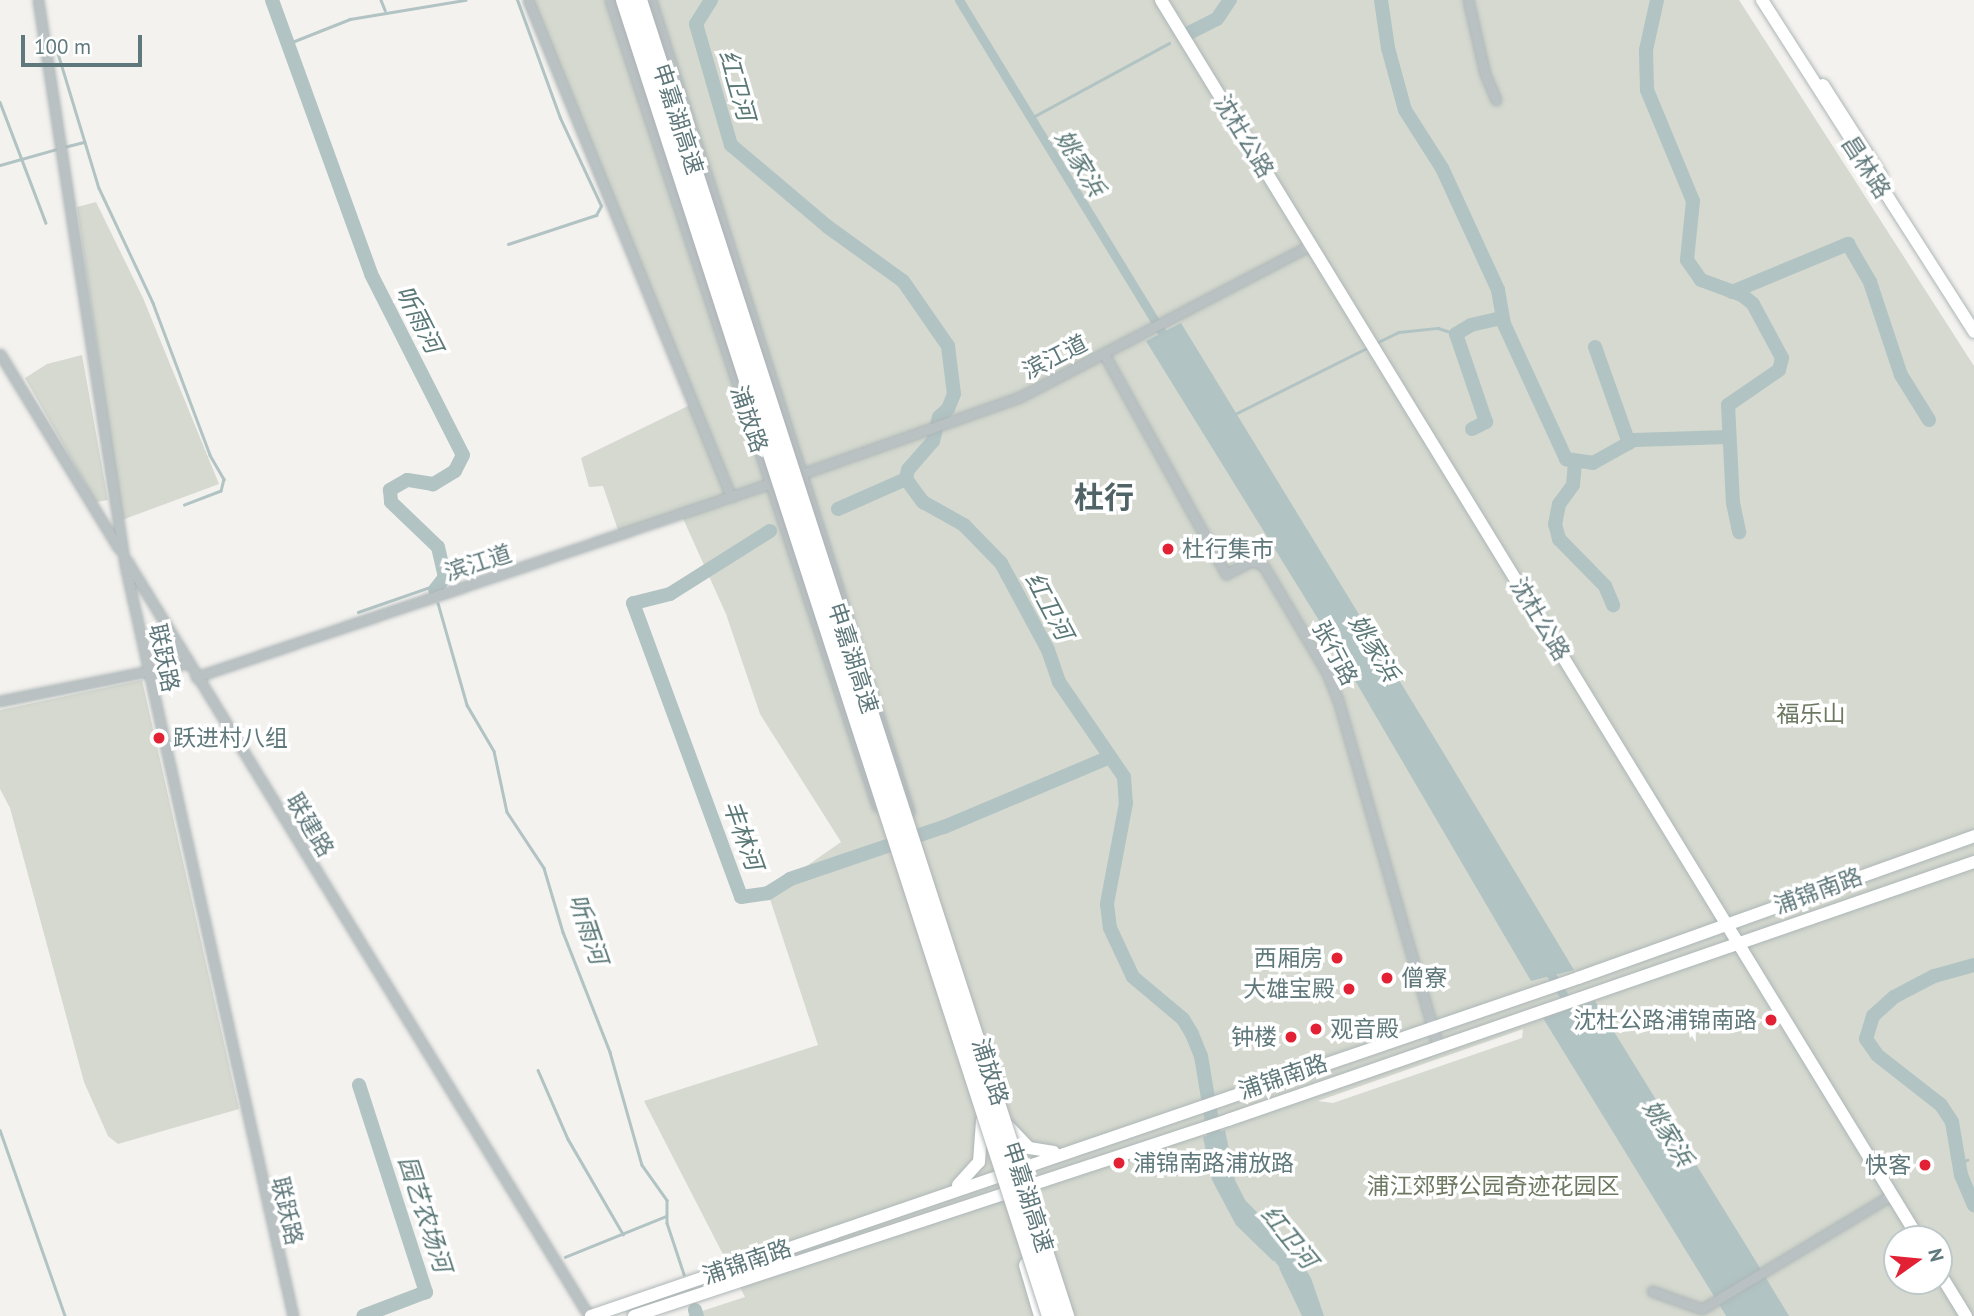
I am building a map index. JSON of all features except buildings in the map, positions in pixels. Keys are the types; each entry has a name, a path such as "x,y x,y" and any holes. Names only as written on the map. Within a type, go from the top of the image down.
{"highway":[{"name":"申嘉湖高速","path":"622,0 1050,1316"},
{"name":"申嘉湖高速","path":"640,0 1066,1316"}],"main road":[{"name":"浦放路","path":"622,0 894,839 1041,1316"},
{"name":"浦放路","path":"640,0 1072,1316"},
{"name":"沈杜公路","path":"1161,0 1910,1225"},
{"name":"昌林路","path":"1762,0 1974,332"},
{"name":"昌林路","path":"1768,0 1974,320"},
{"name":"浦锦南路","path":"590,1316 1021,1166 1577,978 1974,836"},
{"name":"浦锦南路","path":"634,1316 1228,1120 1974,862"},
{"path":"950,1191 979,1162 982,1121"},
{"path":"1008,1126 1029,1148 1062,1152"},
{"path":"1953,1295 1966,1316"}],"street":[{"name":"联跃路","path":"38,0 123,555 293,1316"},
{"path":"528,0 731,497"},
{"name":"浦放路","path":"610,0 860,760 894,839"},
{"name":"浦放路","path":"651,0 906,794 912,831"},
{"path":"1468,0 1481,62 1496,100"},
{"name":"滨江道","path":"804,473 1020,397 1311,245"},
{"name":"联建路","path":"0,354 590,1316"},
{"name":"张行路","path":"1104,354 1226,574 1251,561 1263,565 1326,673 1338,700 1438,1047"},
{"name":"滨江道","path":"196,677 771,483"},
{"path":"0,702 188,663"},
{"path":"1652,1291 1702,1309 1892,1195"}],"green space":[{"path":"530,0 1739,0 1974,366 1974,1316 1729,1316 1632,1162 1726,1316 687,1316 745,1297 644,1101 818,1045 768,893 841,842 760,714 726,614 681,514 620,536 603,486 589,487 581,458 690,405","holes":["1523,1029 1522,1038 1333,1103 1318,1101"]},
{"path":"96,202 143,298 219,484 122,520 77,207"},
{"path":"82,355 108,500 96,502 25,378 47,364"},
{"path":"142,680 239,1109 118,1144 108,1136 84,1082 10,808 0,789 0,710"}],"water":[{"path":"1181,323 1574,970 1531,981 1336,648 1146,341"},
{"path":"1595,1001 1789,1316 1726,1316 1543,1018"},
{"path":"1225,1130 1235,1180 1245,1200 1290,1246 1273,1261 1236,1225 1212,1180 1203,1137"},
{"path":"1296,1254 1311,1278 1324,1316 1302,1316 1279,1268"}],"waterway":[{"name":"听雨河","path":"272,0 371,274 463,455 455,471 433,484 407,480 390,490 391,502 438,547 445,577 435,590"},
{"path":"381,0 385,10"},
{"path":"287,44 350,19 465,0"},
{"path":"508,244 596,215 601,206 560,118 517,0"},
{"name":"红卫河","path":"711,0 696,24 731,145 828,227 903,281 948,346 954,394 948,409 939,417 933,441 908,470 906,479 923,502 964,525 1001,563 1048,650 1059,682 1124,777 1126,803 1107,904 1110,928 1133,977 1183,1019 1192,1034 1201,1056 1217,1152"},
{"name":"姚家浜","path":"959,0 1168,342"},
{"path":"1189,33 1217,19 1230,0"},
{"path":"1381,0 1388,48 1405,110 1442,168 1498,290 1504,324 1566,459 1593,463 1634,440 1728,437"},
{"path":"1657,0 1646,50 1647,90 1693,201 1687,260 1701,280 1742,295 1753,304 1782,358 1779,370 1728,405 1733,503 1739,532"},
{"path":"1031,118 1169,43"},
{"path":"57,50 99,188 153,303 210,455 224,479 221,491 185,505"},
{"path":"0,102 46,223"},
{"path":"64,147 84,142"},
{"path":"0,165 57,149"},
{"path":"1732,292 1848,244 1870,282 1901,375 1929,420"},
{"path":"1472,429 1486,422 1456,334 1471,325 1502,318"},
{"path":"1376,343 1399,332 1438,328 1456,334"},
{"path":"1595,347 1629,443"},
{"path":"1235,414 1367,348"},
{"path":"1575,462 1573,485 1559,504 1555,524 1559,539 1605,586 1613,605"},
{"name":"丰林河","path":"838,509 906,479"},
{"name":"丰林河","path":"770,531 670,594 633,603 741,897 768,893 790,879 944,827 1110,757"},
{"path":"358,612 439,584"},
{"name":"听雨河","path":"438,603 467,705 494,751 507,812 544,868 563,932 610,1052 642,1165 667,1200 667,1223 684,1274"},
{"path":"1974,965 1934,976 1894,997 1873,1016 1866,1039 1877,1055 1941,1105 1952,1122 1961,1175 1974,1205"},
{"name":"姚家浜","path":"1547,968 1578,1019"},
{"path":"538,1070 568,1139 623,1234"},
{"name":"园艺农场河","path":"359,1085 426,1292 363,1316"},
{"path":"0,1130 65,1316"},
{"path":"1959,1163 1967,1160"},
{"path":"565,1257 666,1216"},
{"name":"红卫河","path":"1267,1241 1296,1276"},
{"name":"听雨河","path":"695,1310 697,1316"}],"place":[{"name":"杜行集市","path":"1168,549"},
{"name":"跃进村八组","path":"159,738"},
{"name":"西厢房","path":"1337,958"},
{"name":"僧寮","path":"1387,978"},
{"name":"大雄宝殿","path":"1349,989"},
{"name":"沈杜公路浦锦南路","path":"1771,1020"},
{"name":"观音殿","path":"1316,1029"},
{"name":"钟楼","path":"1291,1037"},
{"name":"浦锦南路浦放路","path":"1119,1163"},
{"name":"快客","path":"1925,1165"}],"district":[{"name":"杜行","path":"1104,497"}],"park label":[{"name":"福乐山","path":"1811,714"},
{"name":"浦江郊野公园奇迹花园区","path":"1493,1186"}]}
